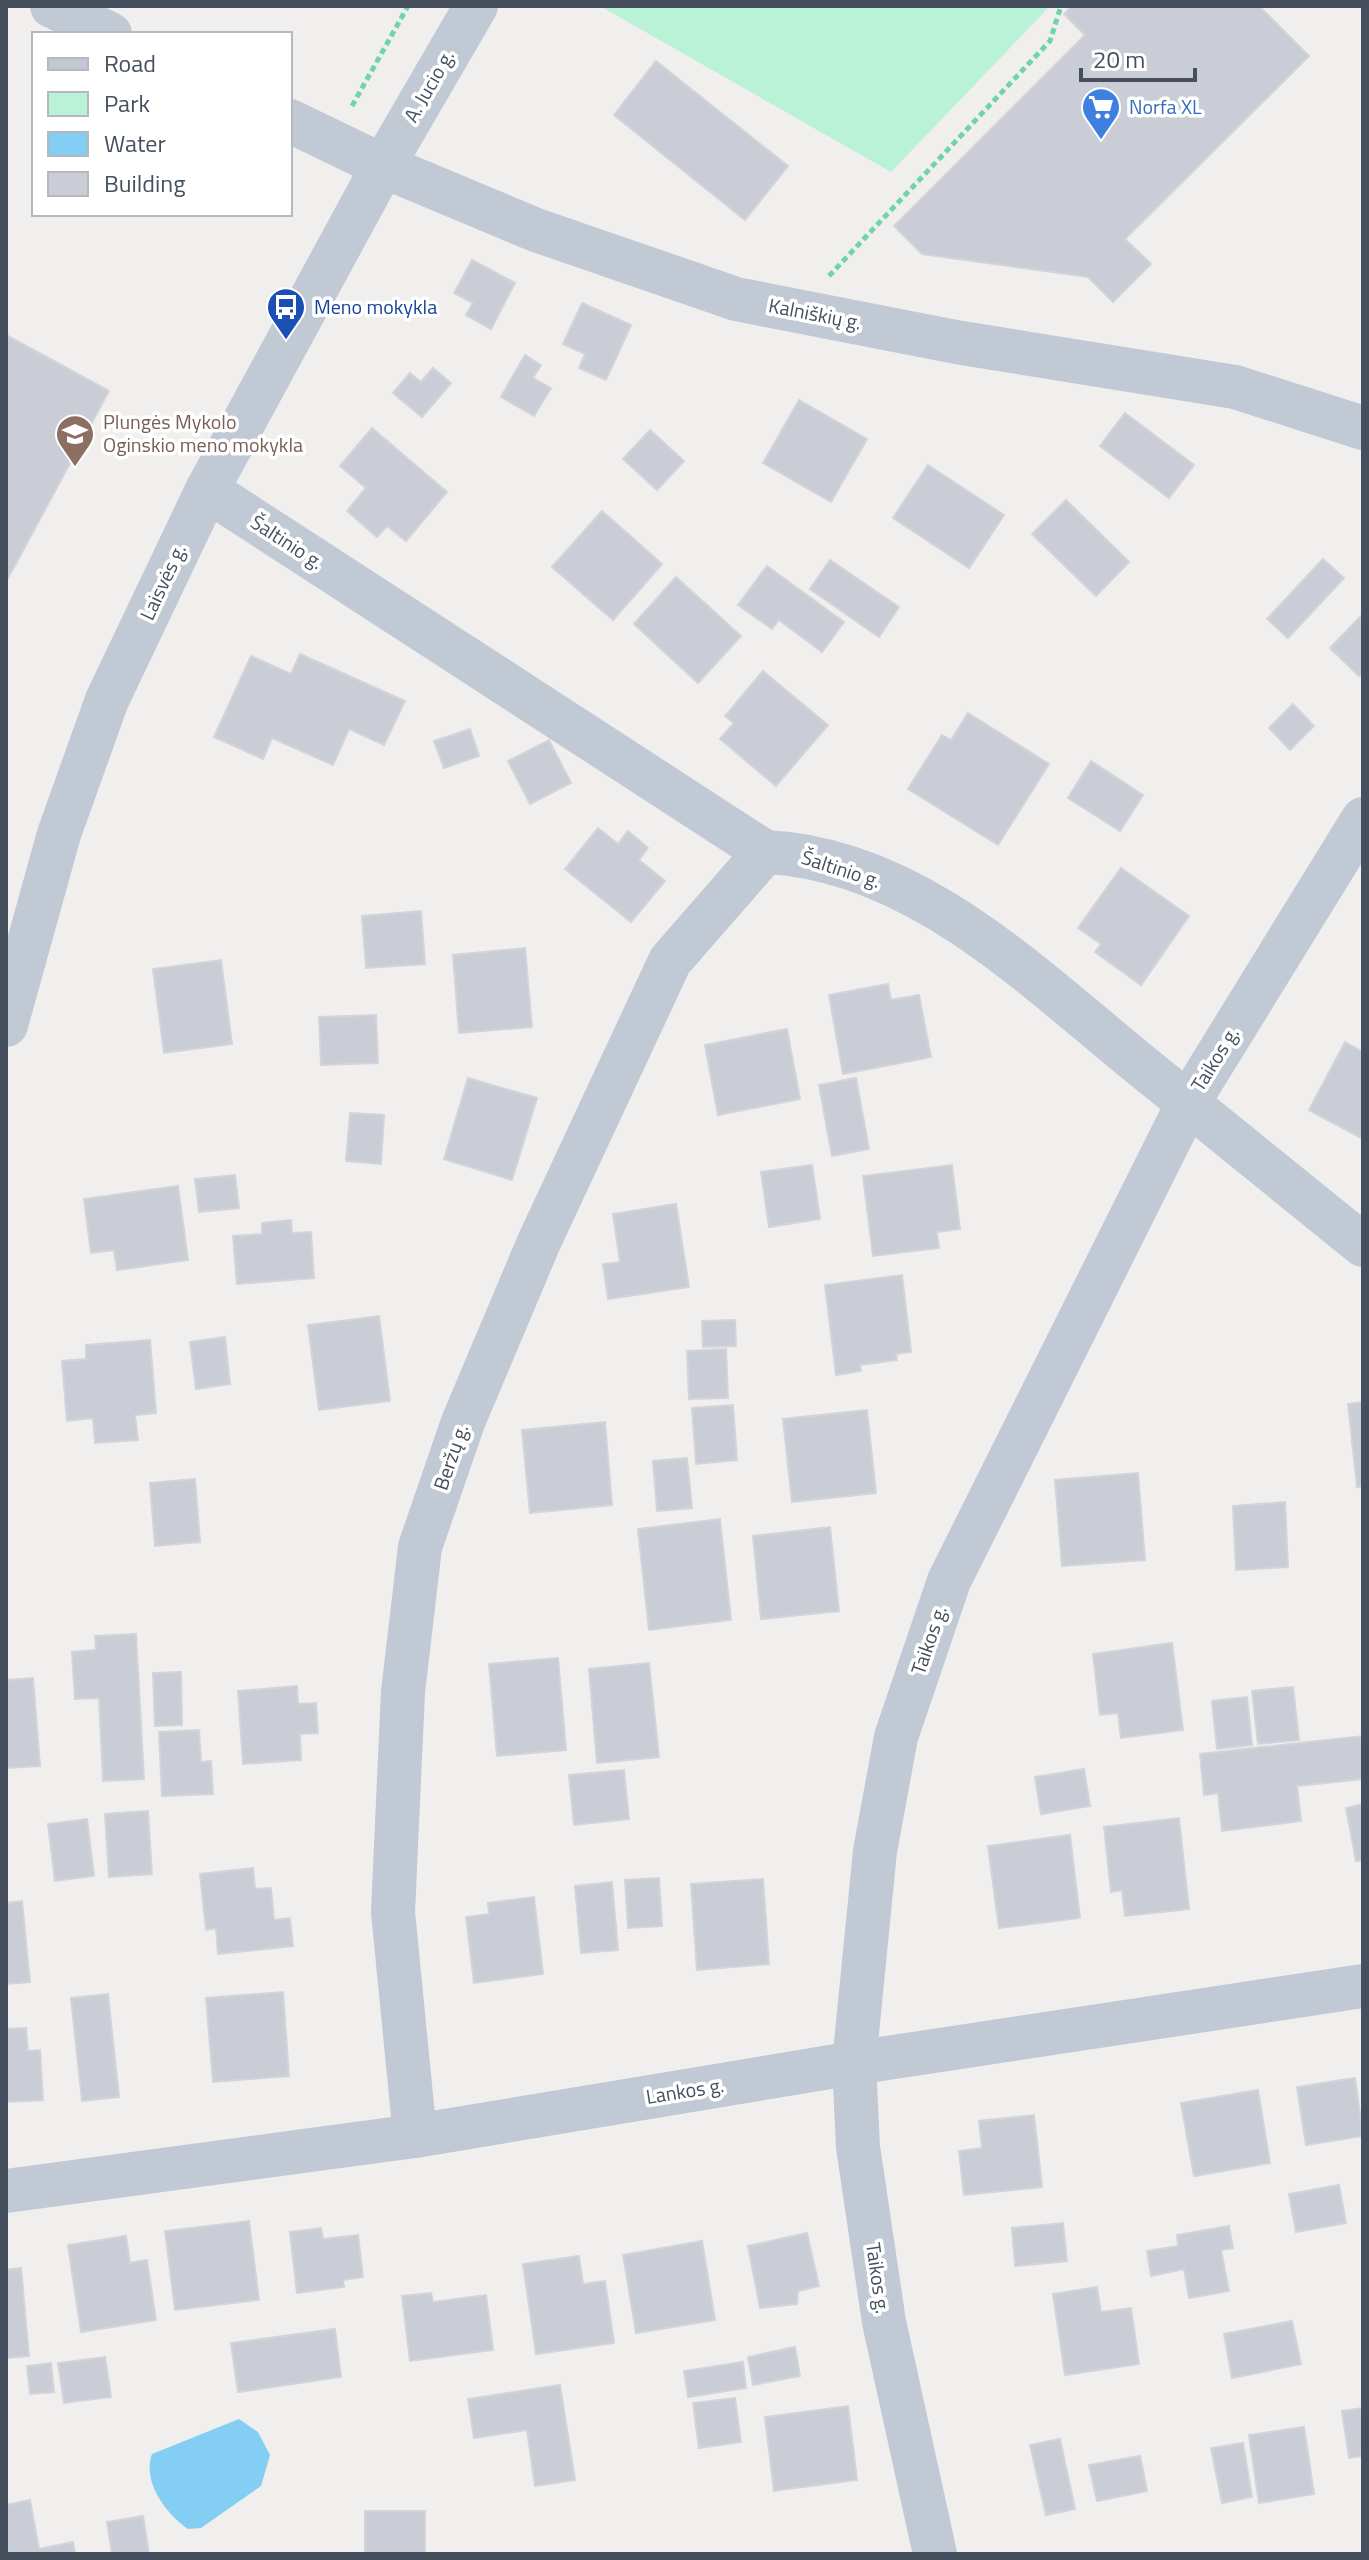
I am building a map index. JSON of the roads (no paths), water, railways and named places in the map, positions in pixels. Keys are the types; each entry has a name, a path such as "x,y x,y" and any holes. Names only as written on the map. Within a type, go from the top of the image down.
{"street":[{"path":"52,6 106,32"},
{"name":"A. Jucio g.","path":"383,166 476,6"},
{"name":"Kalniškių g.","path":"292,122 383,166 548,234 736,299 956,342 1235,387 1363,428"},
{"name":"Laisvės g.","path":"6,1025 59,834 107,700 207,490 383,166"},
{"name":"Šaltinio g.","path":"207,490 765,852 806,854 865,872 956,919 1363,1245"},
{"name":"Taikos g.","path":"935,2554 884,2322 858,2147 854,2063 875,1851 896,1737 949,1581 1188,1103 1363,819"},
{"name":"Beržų g.","path":"415,2136 393,1912 403,1692 420,1547 463,1422 539,1242 670,961 765,852"},
{"name":"Lankos g.","path":"6,2191 415,2136 854,2063 1363,1986"}],"water":[{"path":"239,2419 258,2432 270,2455 261,2486 201,2528 188,2529 171,2514 158,2496 150,2475 152,2454"}],"place":[{"name":"Norfa XL","path":"1101,141"},
{"name":"Meno mokykla","path":"286,341"},
{"name":"Plungės Mykolo Oginskio meno mokykla","path":"75,468"}]}
